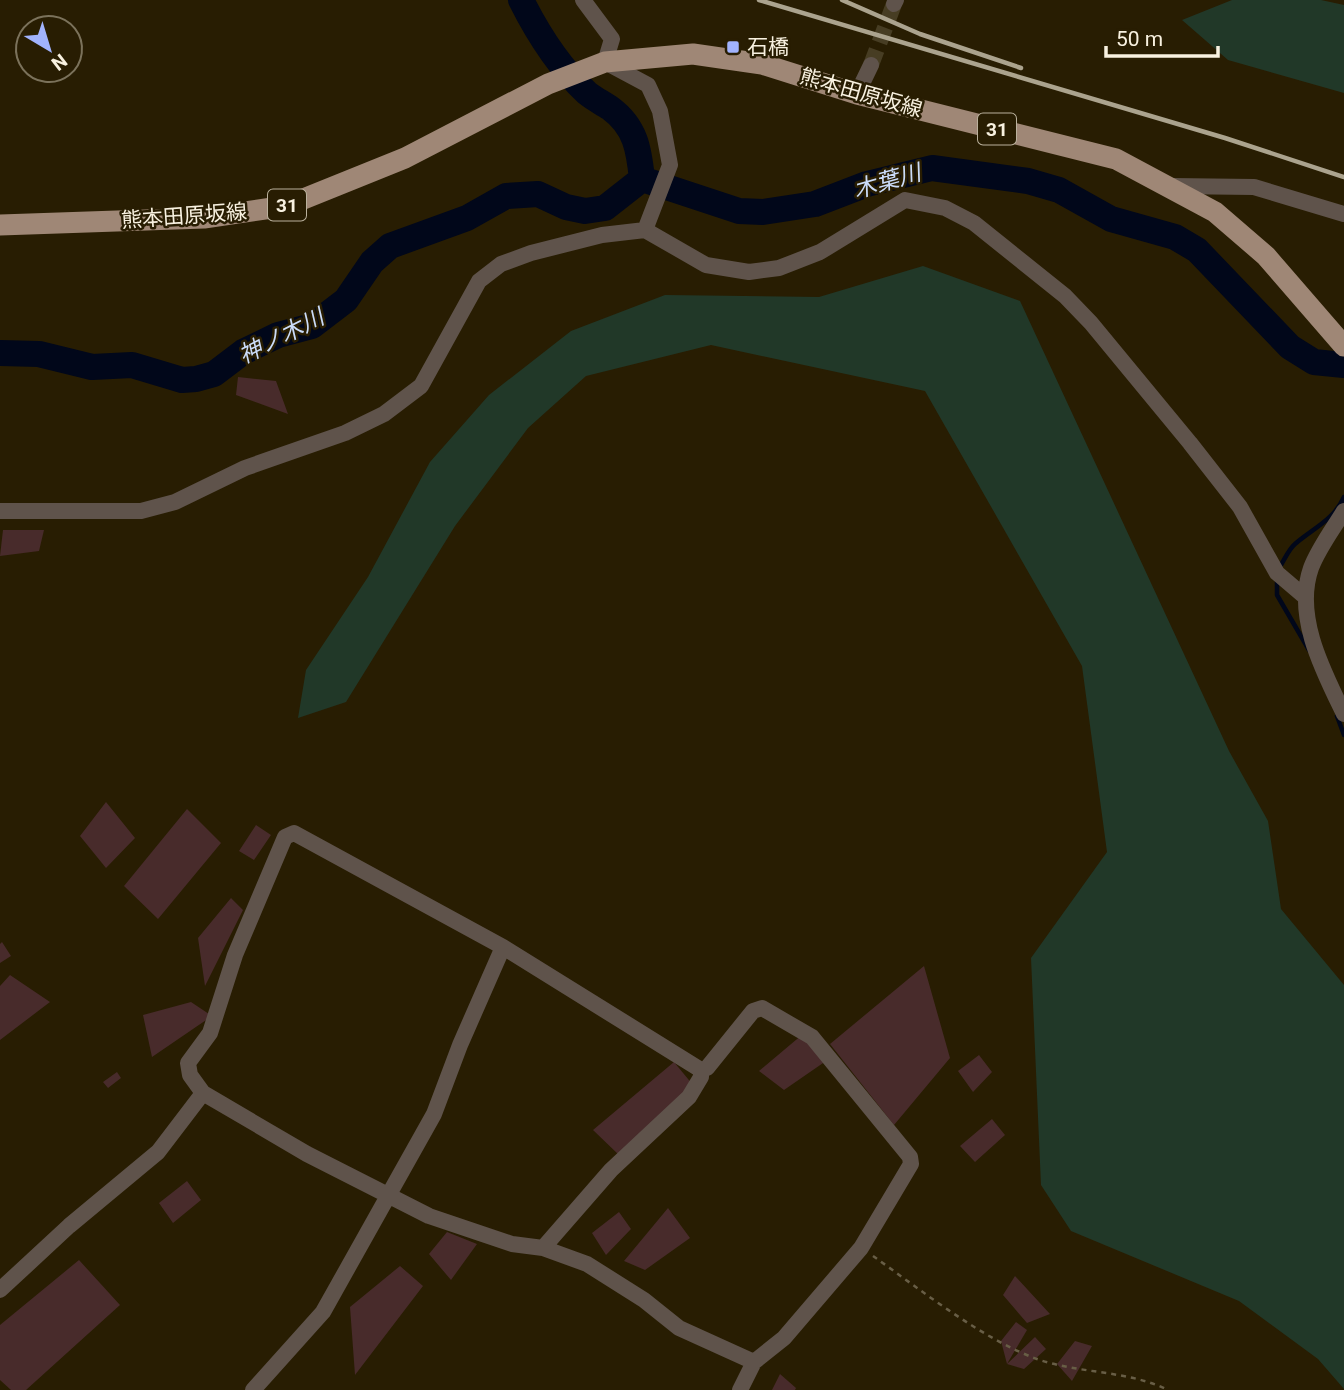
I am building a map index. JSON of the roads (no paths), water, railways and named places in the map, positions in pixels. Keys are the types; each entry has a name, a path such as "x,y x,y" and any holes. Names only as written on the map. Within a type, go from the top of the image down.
{"main road":[{"name":"熊本田原坂線","path":"0,225 205,218 286,205 405,158 548,84 597,65 693,54 762,64 858,94 1116,159 1171,186 1214,212 1266,256 1338,338"}],"street":[{"path":"583,0 612,39 597,65 648,85 660,111 670,164 645,230"},
{"path":"858,94 871,65"},
{"path":"1171,186 1254,187 1344,214"},
{"path":"0,511 141,511 174,502 245,468 345,433 384,414 421,386 449,330 480,281 501,264 602,235 645,230 706,265 749,272 779,268 820,252 905,200 945,208 974,223 1065,296 1091,323 1240,507 1277,573 1304,596"},
{"path":"1344,511 1311,566 1304,596 1310,629 1329,685 1344,713"},
{"path":"701,1070 503,947 294,834 285,837 235,955 209,1033 188,1063 190,1075 203,1093 386,1196 429,1216 512,1244 543,1248 587,1264 644,1300 679,1328 754,1362"},
{"path":"253,1390 323,1312 434,1114 460,1045 503,947"},
{"path":"701,1070 707,1068 752,1011 762,1008 812,1037 910,1157 911,1164 861,1248 784,1338 754,1362 740,1390"},
{"path":"543,1248 611,1170 689,1097 701,1077 701,1070"},
{"path":"0,1290 69,1226 158,1152 203,1093"}],"waterway":[{"name":"木葉川","path":"521,0 558,61 587,93 610,108 626,123 635,140 642,179 739,211 763,212 815,204 867,184 932,168 1028,181 1059,190 1111,219 1175,237 1197,250 1290,347 1314,362 1344,365"},
{"name":"神ノ木川","path":"0,353 39,354 92,367 132,365 182,380 196,379 214,374 243,352 278,335 312,326 346,300 372,262 390,246 467,218 506,196 538,194 566,207 585,211 605,208 642,179"},
{"path":"1279,568 1293,546 1329,518 1344,497"},
{"path":"1277,580 1277,595 1309,650"},
{"path":"1337,716 1344,735"}],"tunnel":[{"path":"871,65 894,4"}],"railway":[{"path":"759,0 1225,138 1344,177"},
{"path":"842,0 920,34 1021,68"}],"place":[{"name":"石橋","path":"733,47"}]}
